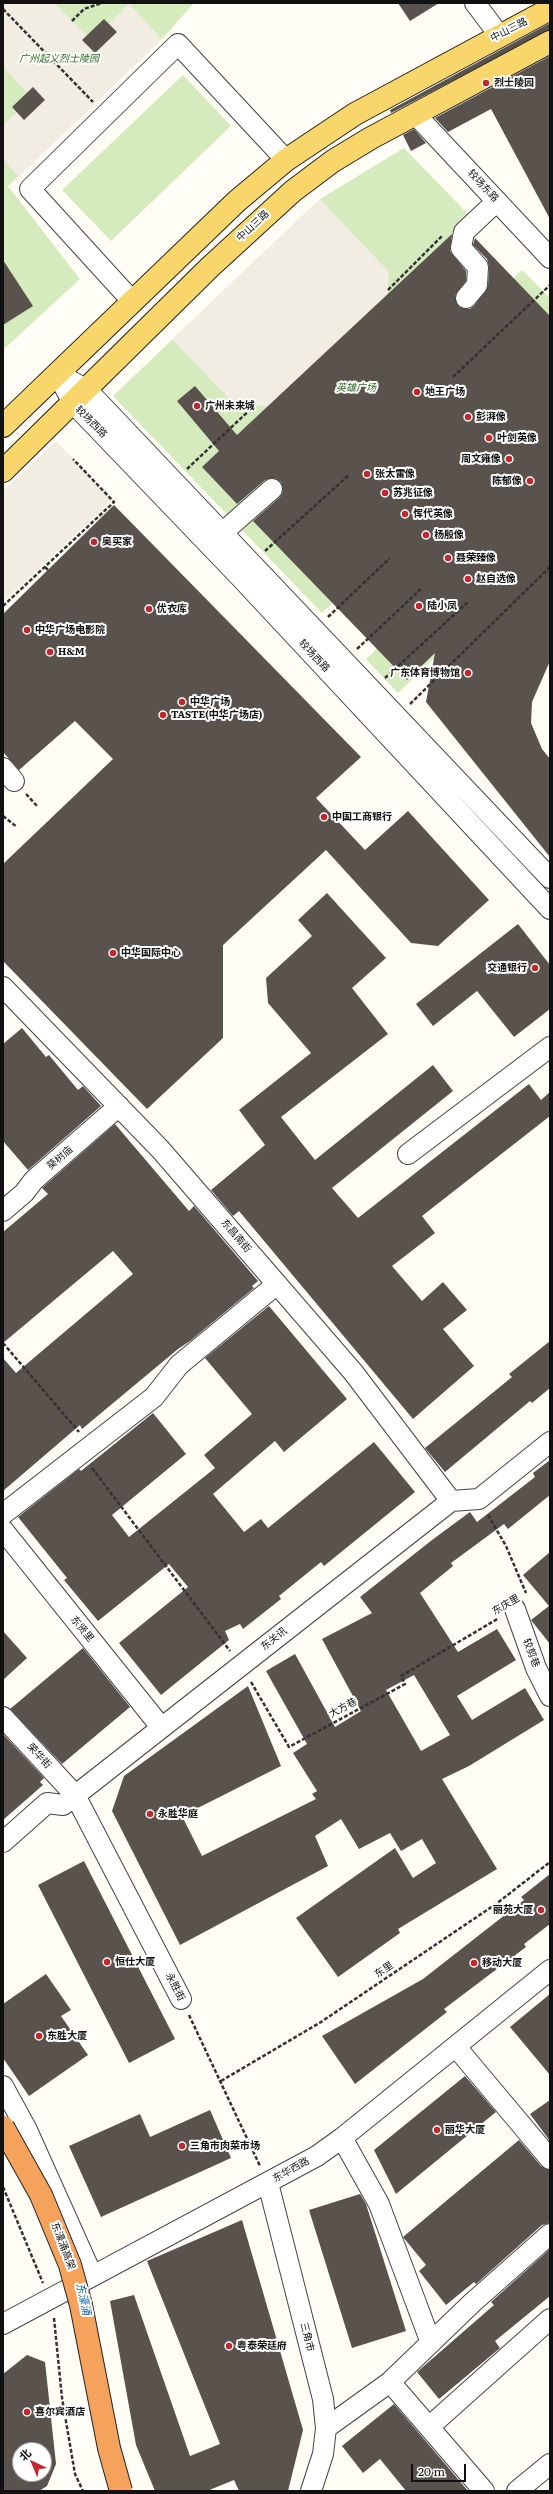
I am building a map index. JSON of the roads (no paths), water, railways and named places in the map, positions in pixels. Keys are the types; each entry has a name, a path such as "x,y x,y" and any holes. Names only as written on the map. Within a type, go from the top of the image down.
{"highway":[{"name":"东濠涌高架","path":"3,2128 41,2195 70,2265 81,2305 109,2448 120,2491"},
{"name":"东濠涌高架","path":"3,2131 48,2214 68,2265 78,2297 106,2441 120,2491"}],"main road":[{"name":"中山三路","path":"3,426 237,201 286,160 355,114 499,35 550,9"},
{"name":"中山三路","path":"3,471 210,267 293,190 340,157 415,114 550,42"}],"street":[{"path":"475,3 499,35"},
{"path":"132,301 30,189 178,44 286,160"},
{"name":"较场东路","path":"415,114 550,258"},
{"path":"466,298 477,285 478,267 461,248 464,232 497,201"},
{"name":"较场西路","path":"57,373 173,481 550,878"},
{"name":"较场西路","path":"80,396 245,582 550,909"},
{"path":"222,533 272,489"},
{"name":"东昌南街","path":"3,987 160,1149 353,1372 451,1501"},
{"path":"408,1154 550,1047"},
{"name":"葵树庙","path":"3,1211 24,1193 34,1180 119,1106"},
{"path":"3,1514 154,1397 179,1365 276,1284"},
{"path":"451,1501 479,1499 550,1442"},
{"name":"东关讯","path":"3,1842 47,1803 63,1805 451,1501"},
{"name":"东贤里","path":"3,1530 161,1727"},
{"name":"较剪巷","path":"515,1609 536,1668 550,1696"},
{"name":"荣华街","path":"3,1717 75,1795"},
{"name":"永胜街","path":"75,1795 181,1998"},
{"name":"东华西路","path":"3,2324 49,2298 317,2156 342,2138 456,2047 550,1970"},
{"path":"456,2047 550,2159"},
{"path":"3,2086 27,2130 92,2275"},
{"path":"342,2138 379,2204 431,2343"},
{"name":"三角市","path":"268,2183 323,2399 326,2428 323,2454 310,2491"},
{"path":"326,2428 390,2382 550,2234"},
{"path":"428,2427 550,2320"},
{"path":"390,2382 484,2491"},
{"path":"517,2491 550,2464"}],"place":[{"name":"烈士陵园","path":"486,83"},
{"name":"地王广场","path":"417,392"},
{"name":"广州未来城","path":"197,406"},
{"name":"彭湃像","path":"468,417"},
{"name":"叶剑英像","path":"489,438"},
{"name":"周文雍像","path":"509,459"},
{"name":"张太雷像","path":"367,474"},
{"name":"陈郁像","path":"530,481"},
{"name":"苏兆征像","path":"385,493"},
{"name":"恽代英像","path":"405,514"},
{"name":"杨殷像","path":"426,535"},
{"name":"奥买家","path":"94,542"},
{"name":"聂荣臻像","path":"448,558"},
{"name":"赵自选像","path":"468,579"},
{"name":"陆小凤","path":"419,606"},
{"name":"优衣库","path":"149,609"},
{"name":"中华广场电影院","path":"27,630"},
{"name":"H&M","path":"50,652"},
{"name":"广东体育博物馆","path":"468,673"},
{"name":"中华广场","path":"182,702"},
{"name":"TASTE(中华广场店)","path":"163,715"},
{"name":"中国工商银行","path":"324,817"},
{"name":"中华国际中心","path":"113,953"},
{"name":"交通银行","path":"535,968"},
{"name":"永胜华庭","path":"150,1814"},
{"name":"丽苑大厦","path":"541,1910"},
{"name":"恒仕大厦","path":"107,1962"},
{"name":"移动大厦","path":"474,1963"},
{"name":"东胜大厦","path":"39,2036"},
{"name":"丽华大厦","path":"437,2130"},
{"name":"三角市肉菜市场","path":"182,2146"},
{"name":"粤泰荣廷府","path":"229,2346"},
{"name":"喜尔宾酒店","path":"27,2412"}],"park label":[{"name":"广州起义烈士陵园","path":"59,59"},
{"name":"英雄广场","path":"356,388"}],"water label":[{"name":"东濠涌","path":"83,2299"}]}
